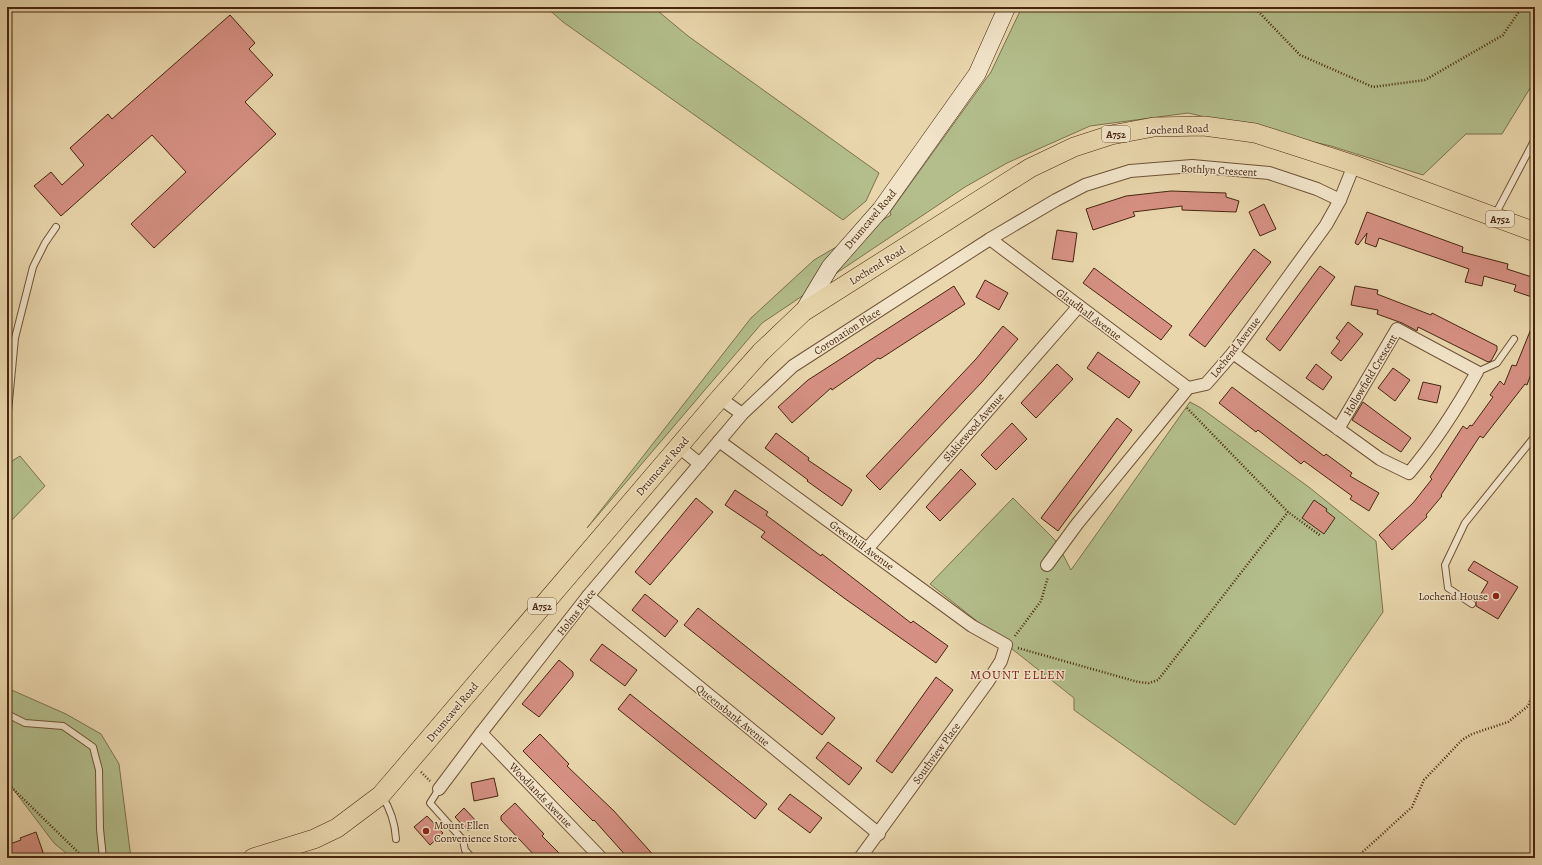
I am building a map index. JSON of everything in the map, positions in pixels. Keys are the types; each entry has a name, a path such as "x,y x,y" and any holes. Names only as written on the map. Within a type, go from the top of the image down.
{"main road":[{"name":"Lochend Road","path":"803,312 1030,168 1074,146 1111,135 1154,128 1204,126 1255,133 1354,165 1535,232"},
{"name":"Drumcavel Road","path":"253,858 314,839 337,828 381,795 411,763 552,594 720,398 761,352 803,312"}],"street":[{"name":"Drumcavel Road","path":"803,312 830,267 881,209 978,74 1007,7"},
{"name":"Lochend Avenue","path":"1188,388 1206,384 1233,353 1326,225 1340,200 1354,165"},
{"name":"Bothlyn Crescent","path":"990,239 1056,200 1085,185 1130,171 1192,166 1269,173 1317,188 1340,200"},
{"name":"Glaudhall Avenue","path":"990,239 1188,388"},
{"name":"Coronation Place","path":"720,441 742,414 793,366 990,239"},
{"name":"Slakiewood Avenue","path":"867,548 1079,306"},
{"name":"Hollowfield Crescent","path":"1233,353 1380,459 1409,473 1428,450 1459,404 1477,372 1397,329 1338,428"},
{"path":"1047,565 1077,524 1188,388"},
{"path":"720,398 742,414"},
{"name":"Greenhill Avenue","path":"720,441 972,626 1006,645"},
{"name":"Holms Place","path":"439,789 588,596 720,441"},
{"path":"679,447 700,464"},
{"name":"Queensbank Avenue","path":"588,596 878,834"},
{"name":"Southview Place","path":"860,858 1001,661 1006,645"},
{"name":"Woodlands Avenue","path":"481,733 601,858"}],"lane":[{"path":"1494,217 1535,139"},
{"path":"7,422 15,338 33,267 45,243 56,227"},
{"path":"1477,372 1498,362 1514,339"},
{"path":"7,358 12,364"},
{"path":"1472,604 1448,588 1445,564 1465,523 1535,436"},
{"path":"7,714 25,723 63,726 93,747 99,770 100,829 103,858"},
{"path":"439,789 430,803 463,840 465,850 472,858"},
{"path":"381,795 390,809 395,826 396,839"}],"path":[{"path":"1254,7 1300,55 1373,87 1425,80 1503,35 1522,7"},
{"path":"1180,398 1288,512 1321,536"},
{"path":"1047,565 1048,573 1041,601 1020,630 1006,645 1138,682 1149,683 1158,680 1288,512"},
{"path":"1356,858 1412,807 1424,780 1462,740 1472,734 1508,722 1528,706 1535,689"},
{"path":"411,763 439,789"},
{"path":"7,783 84,858"}],"green space":[{"path":"546,7 653,7 688,36 879,173 866,201 843,220 563,22"},
{"path":"1022,7 1535,7 1535,80 1502,134 1466,134 1423,175 1331,146 1188,113 1090,126 1007,163 965,187 762,323 587,528 751,318 814,260 891,215 890,212 991,72"},
{"path":"1190,402 1201,408 1310,488 1376,541 1383,612 1235,825 1074,710 1074,698 930,584 1013,498 1056,541 1071,570"},
{"path":"20,456 45,486 7,525 7,464"},
{"path":"7,688 66,714 101,734 119,764 131,858 72,858 54,843 7,781"}],"building":[{"path":"230,15 255,43 249,49 273,75 245,102 276,134 154,248 131,224 186,172 152,135 61,216 34,186 51,172 62,185 84,165 70,148 108,114 112,119"},
{"path":"1171,191 1226,193 1226,197 1239,201 1236,212 1182,210 1182,206 1133,212 1135,216 1093,230 1086,209 1126,196"},
{"path":"1264,204 1276,229 1260,236 1249,212"},
{"path":"1367,212 1463,247 1462,252 1508,264 1507,269 1535,278 1535,298 1514,291 1516,285 1484,276 1482,286 1465,282 1469,269 1379,238 1376,247 1365,243 1367,233 1358,245 1355,243"},
{"path":"1057,230 1077,233 1073,262 1052,259"},
{"path":"1254,249 1271,262 1205,347 1189,335"},
{"path":"1320,266 1335,277 1280,351 1266,339"},
{"path":"1094,268 1172,326 1161,340 1083,283"},
{"path":"985,280 1008,293 999,310 976,297"},
{"path":"954,286 965,304 880,359 878,358 832,390 831,388 792,423 778,407 808,380"},
{"path":"1355,286 1378,290 1377,294 1431,315 1432,313 1497,346 1497,350 1491,361 1488,362 1418,327 1417,331 1402,323 1377,314 1378,310 1351,305"},
{"path":"1535,319 1535,363 1527,385 1525,384 1483,438 1480,436 1441,495 1442,496 1426,515 1427,517 1392,550 1379,535 1413,503 1432,479 1430,477 1463,426 1467,429 1470,425 1472,426 1493,397 1490,395 1500,381 1504,385 1512,365 1516,366"},
{"path":"1348,322 1363,334 1341,361 1331,353 1340,341 1336,338"},
{"path":"1003,326 1018,339 982,382 880,490 866,476 976,359"},
{"path":"1098,352 1140,382 1129,398 1087,368"},
{"path":"1057,364 1073,379 1036,418 1021,403"},
{"path":"1316,364 1332,377 1323,390 1306,378"},
{"path":"1393,368 1410,380 1395,401 1378,388"},
{"path":"1423,382 1441,386 1437,403 1418,399"},
{"path":"1232,387 1324,456 1326,454 1352,473 1350,476 1379,493 1369,511 1350,499 1352,496 1304,461 1301,464 1258,430 1256,432 1219,403"},
{"path":"1363,402 1411,438 1401,452 1352,420"},
{"path":"1117,418 1132,430 1058,531 1041,518"},
{"path":"1012,423 1027,439 996,470 981,455"},
{"path":"776,433 809,458 808,460 852,490 842,506 765,448"},
{"path":"961,469 976,484 940,521 926,507"},
{"path":"735,490 768,512 766,515 821,556 822,554 911,623 913,621 948,646 936,663 761,537 765,532 725,505"},
{"path":"696,498 713,512 650,585 635,572"},
{"path":"1314,500 1327,509 1326,511 1335,518 1324,534 1302,518"},
{"name":"Lochend House","path":"1474,561 1518,587 1498,619 1476,606 1476,602 1488,582 1468,570"},
{"path":"645,594 678,621 665,637 632,610"},
{"path":"698,608 835,718 822,735 684,625"},
{"path":"602,644 637,670 625,686 590,660"},
{"path":"559,660 573,672 573,676 539,717 522,704"},
{"path":"936,677 953,690 892,773 876,761"},
{"path":"630,694 767,804 755,819 618,709"},
{"path":"540,734 569,764 567,766 614,811 656,858 628,858 594,820 593,821 523,751"},
{"path":"828,742 862,768 849,785 816,758"},
{"path":"494,778 498,796 474,801 471,783"},
{"path":"790,794 822,818 810,833 778,809"},
{"path":"515,803 544,834 542,836 564,858 537,858 501,820 501,816"},
{"path":"464,808 478,823 468,831 455,817"},
{"path":"427,816 443,833 430,845 414,827"},
{"path":"36,832 45,858 7,858 7,845"}],"place":[{"name":"Lochend House","path":"1496,596"},
{"name":"Mount Ellen Convenience Store","path":"426,831"}],"district":[{"name":"MOUNT ELLEN","path":"1018,674"}]}
